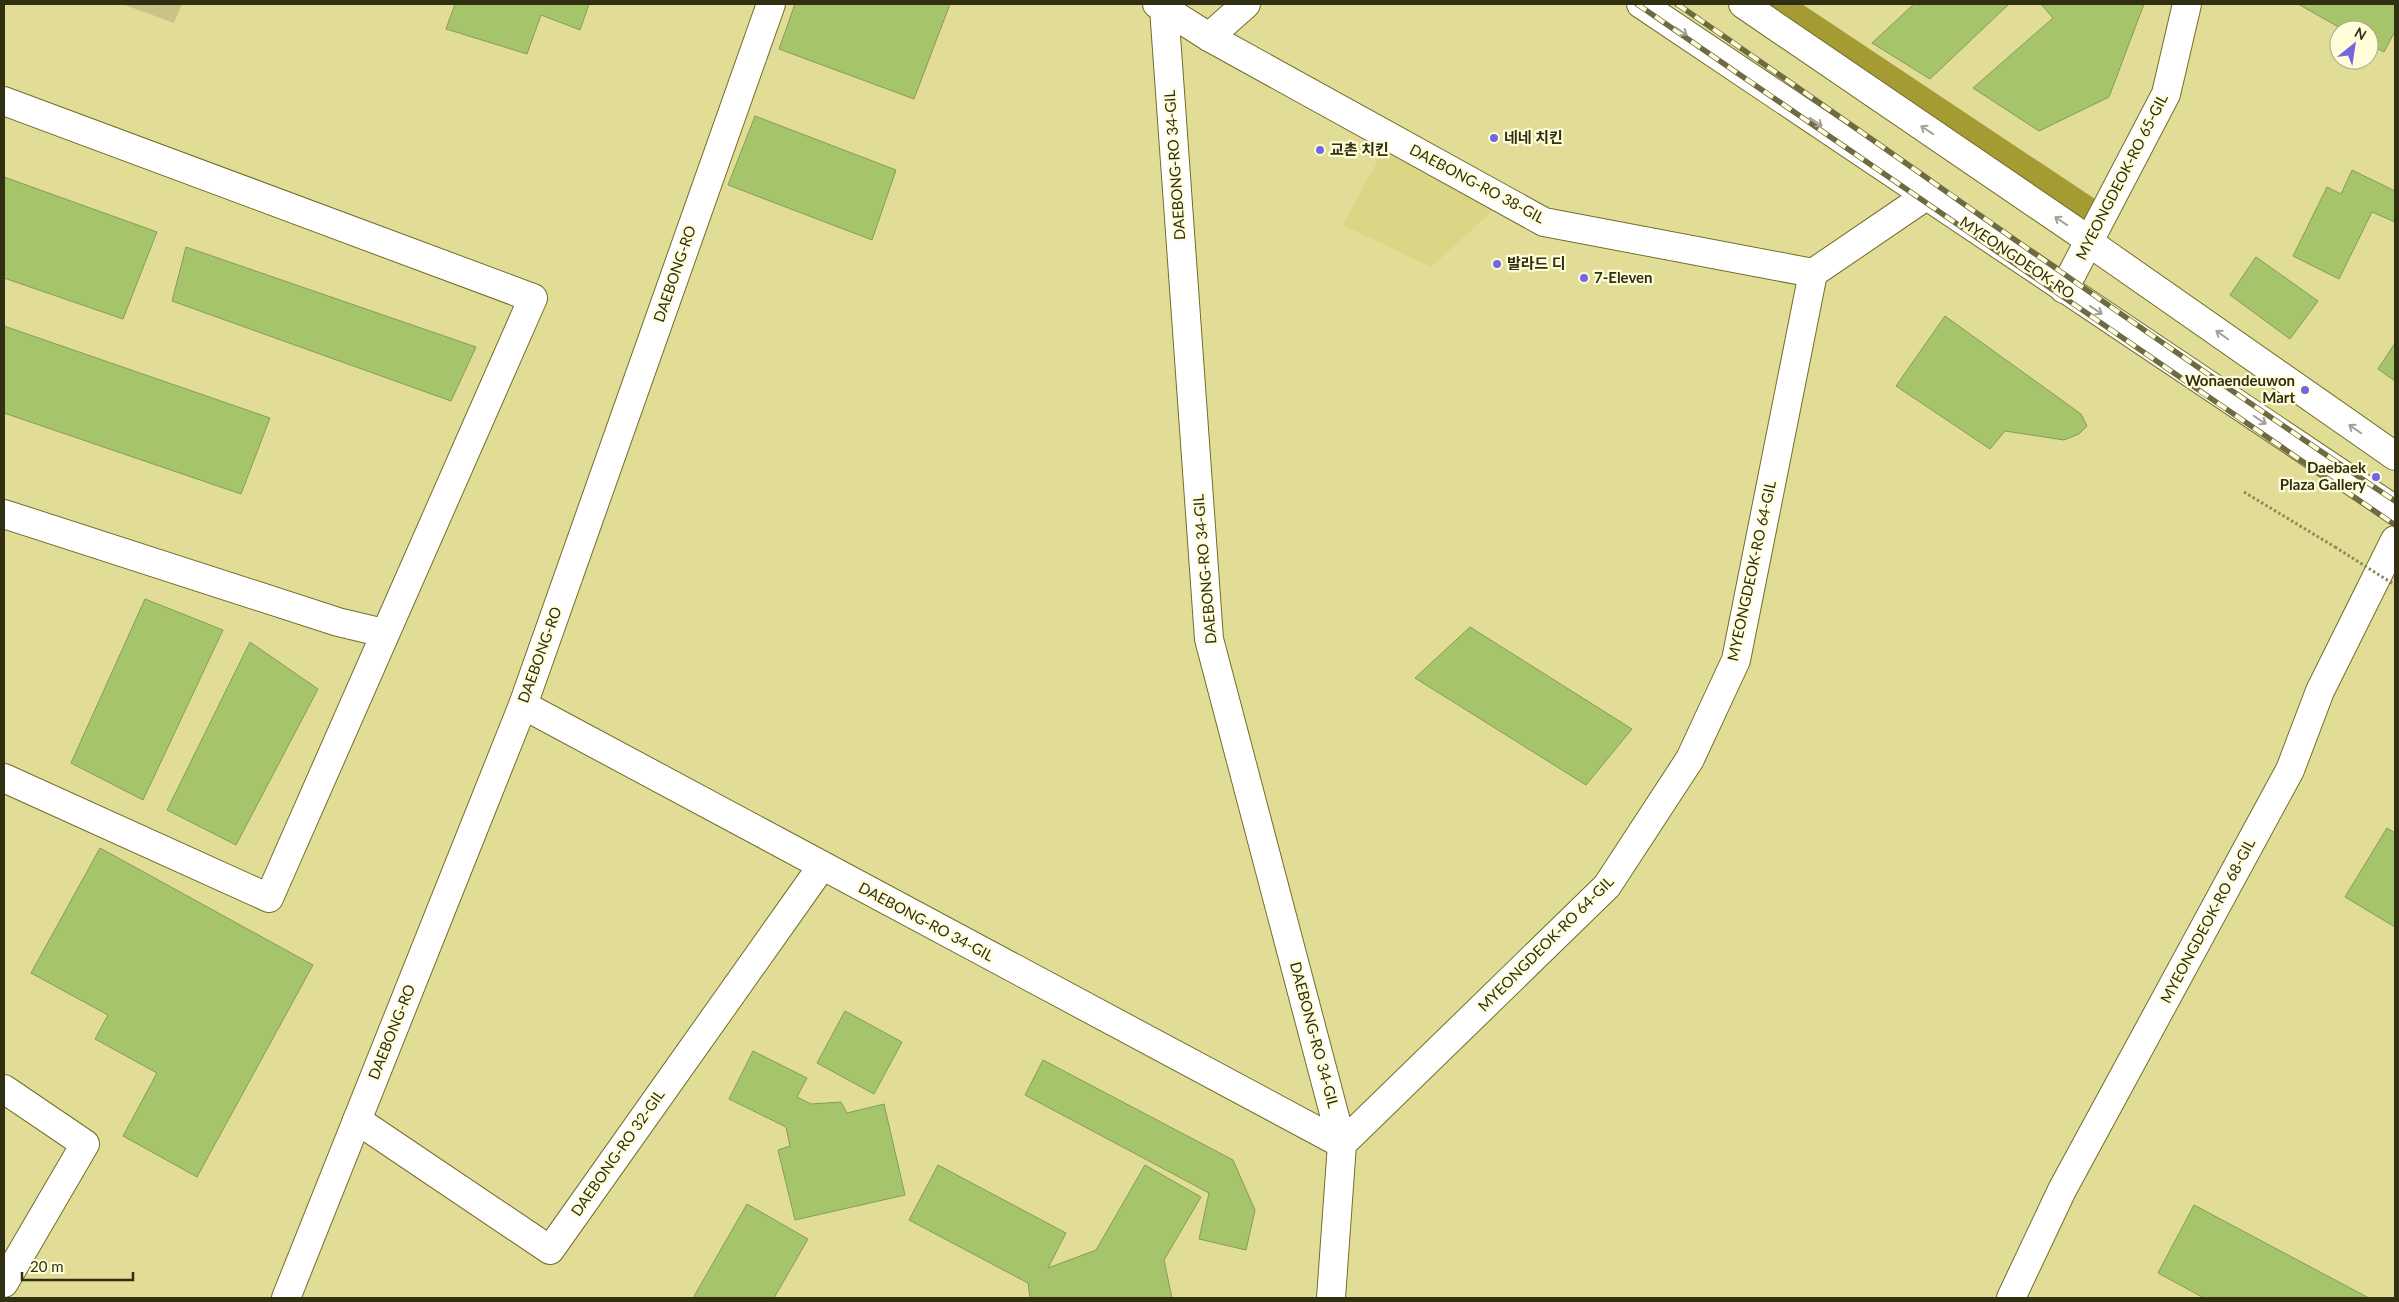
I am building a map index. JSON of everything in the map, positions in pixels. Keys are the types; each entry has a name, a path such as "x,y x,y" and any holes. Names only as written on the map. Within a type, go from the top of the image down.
{"street":[{"name":"DAEBONG-RO","path":"286,1298 523,705 771,4"},
{"path":"1209,37 1246,4"},
{"name":"MYEONGDEOK-RO","path":"1640,4 2395,510"},
{"path":"1743,4 2089,240 2100,250 2395,456"},
{"name":"MYEONGDEOK-RO 65-GIL","path":"2064,289 2166,94 2187,4"},
{"name":"DAEBONG-RO 34-GIL","path":"1160,6 1209,639 1342,1144"},
{"name":"DAEBONG-RO 38-GIL","path":"1160,6 1209,37 1544,222 1812,272"},
{"path":"4,101 533,298 269,898 4,778"},
{"path":"1812,272 1926,196"},
{"name":"MYEONGDEOK-RO 64-GIL","path":"1342,1144 1607,886 1690,759 1736,660 1812,272"},
{"path":"4,514 338,622 384,633"},
{"name":"MYEONGDEOK-RO 68-GIL","path":"2011,1298 2062,1190 2290,770 2320,690 2395,540"},
{"name":"DAEBONG-RO 34-GIL","path":"523,705 1342,1144"},
{"name":"DAEBONG-RO 32-GIL","path":"357,1120 550,1250 822,866"},
{"path":"4,1089 85,1144 4,1283"},
{"path":"1331,1298 1342,1144"}],"path":[{"path":"2244,492 2395,585"}],"shaded area":[{"path":"122,4 182,4 174,23"},
{"path":"1743,4 1802,4 2107,207 2089,240"},
{"path":"1384,149 1497,207 1431,267 1343,225"}],"building":[{"path":"455,4 589,4 580,30 541,15 527,54 446,29"},
{"path":"795,4 950,4 914,99 779,49"},
{"path":"1914,4 2009,4 1930,79 1872,43"},
{"path":"2041,4 2144,4 2109,97 2039,131 1973,88 2053,18"},
{"path":"2298,4 2395,4 2395,31 2384,52 2379,49 2379,20 2329,20 2329,22"},
{"path":"755,116 896,170 872,240 728,185"},
{"path":"2352,170 2395,191 2395,222 2372,212 2339,279 2293,256 2327,187 2341,194"},
{"path":"4,177 157,232 123,319 4,278"},
{"path":"186,247 476,347 451,401 172,301"},
{"path":"2256,257 2318,301 2290,339 2230,295"},
{"path":"1945,316 2081,414 2087,426 2079,434 2064,440 2005,431 1990,449 1896,386"},
{"path":"4,326 270,418 241,494 4,413"},
{"path":"2395,343 2395,381 2378,369"},
{"path":"145,599 223,630 143,800 71,763"},
{"path":"1470,627 1632,729 1586,785 1415,678"},
{"path":"250,642 318,689 236,845 167,810"},
{"path":"2387,828 2395,833 2395,927 2345,897"},
{"path":"100,848 313,965 197,1177 123,1136 157,1073 95,1039 108,1015 31,973"},
{"path":"845,1011 902,1042 874,1094 817,1063"},
{"path":"753,1051 807,1078 797,1097 811,1104 841,1102 847,1113 884,1104 905,1195 795,1220 778,1150 790,1146 786,1127 729,1099"},
{"path":"1043,1060 1233,1160 1255,1210 1246,1250 1199,1239 1209,1193 1025,1095"},
{"path":"938,1165 1066,1233 1048,1268 1096,1250 1145,1165 1201,1197 1164,1260 1172,1298 1030,1298 1028,1283 909,1220"},
{"path":"747,1204 808,1239 774,1298 693,1298"},
{"path":"2194,1205 2369,1298 2204,1298 2158,1273"}],"railway":[{"path":"1637,4 2395,525"},
{"path":"1677,4 2214,379 2395,501"}],"place":[{"name":"네네 치킨","path":"1494,138"},
{"name":"교촌 치킨","path":"1320,150"},
{"name":"발라드 디","path":"1497,264"},
{"name":"7-Eleven","path":"1584,278"},
{"name":"Wonaendeuwon Mart","path":"2305,390"},
{"name":"Daebaek Plaza Gallery","path":"2376,477"}]}
